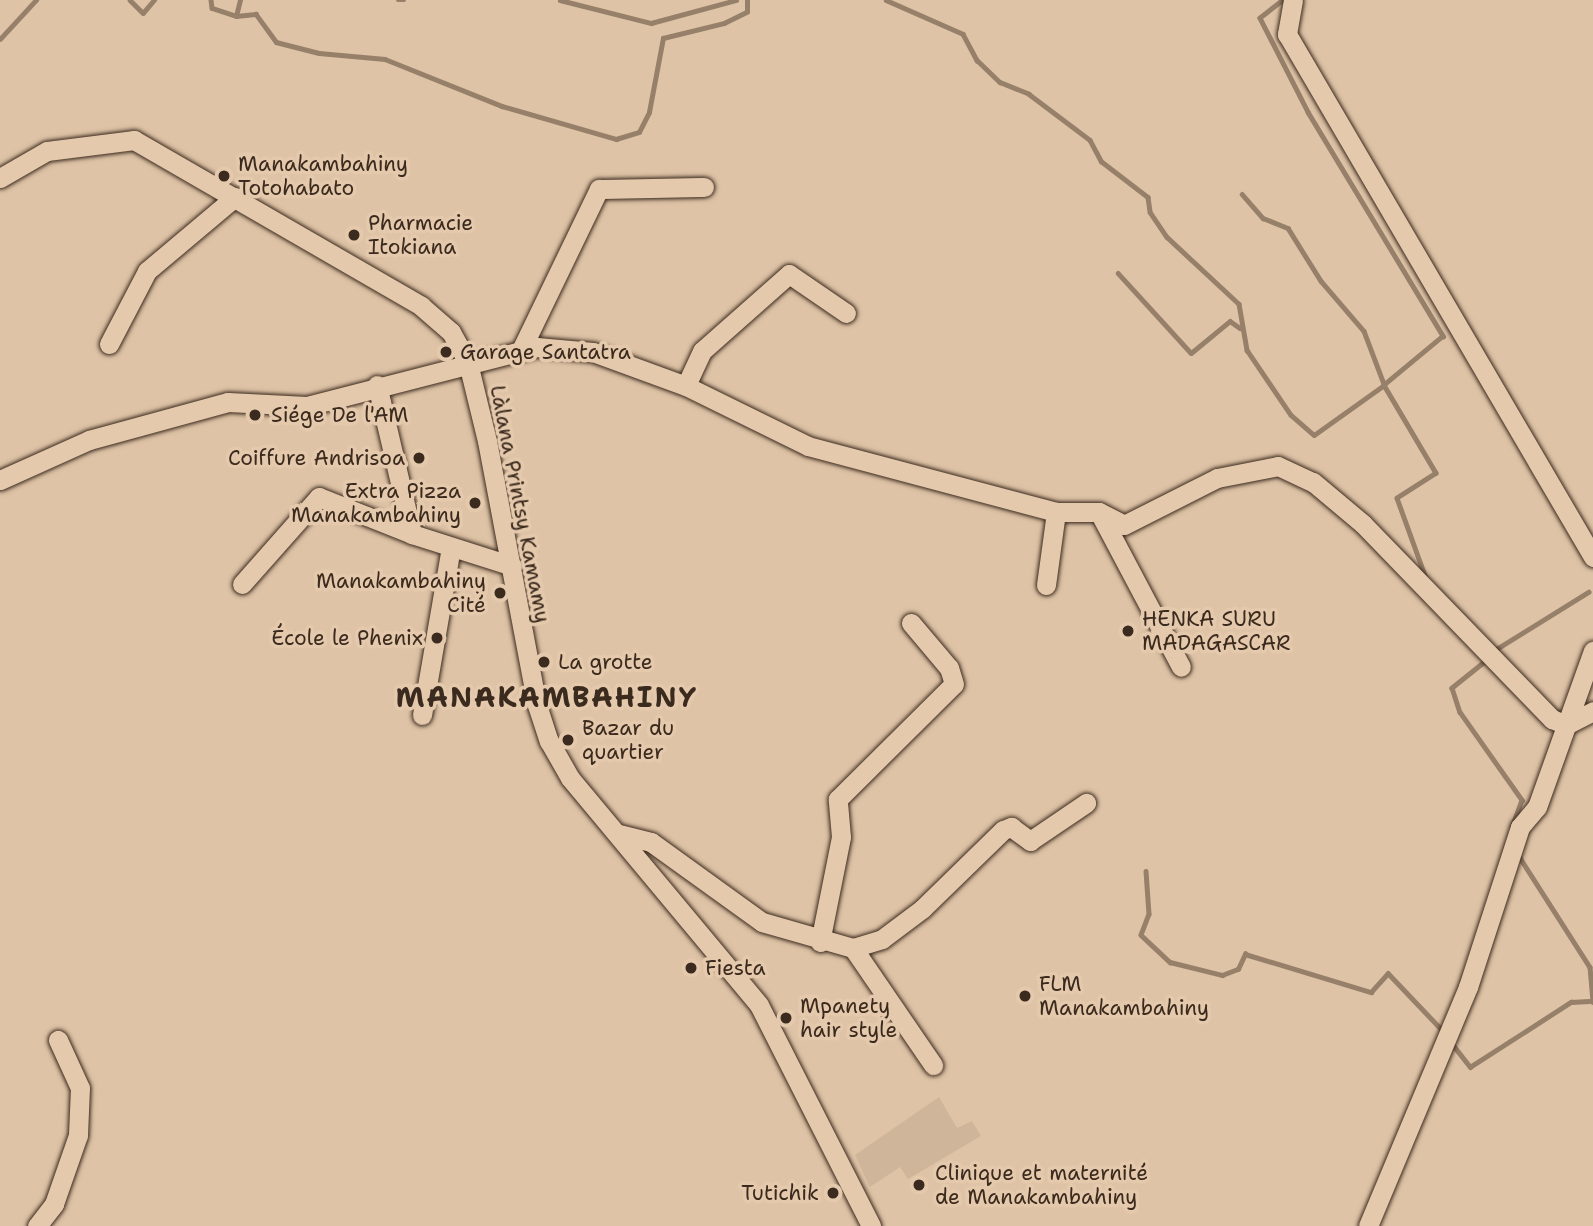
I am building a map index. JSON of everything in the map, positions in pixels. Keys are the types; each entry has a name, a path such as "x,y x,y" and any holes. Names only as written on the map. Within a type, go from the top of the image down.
{"street":[{"path":"1293,0 1287,34 1593,557"},
{"name":"Làlana Printsy Kamamy","path":"0,178 47,151 112,138 156,148 421,306 451,332 468,363 512,566 541,723 570,778 759,1005 871,1226"},
{"path":"521,350 596,192 704,187"},
{"path":"109,344 146,271 235,197"},
{"path":"687,386 702,351 789,274 846,313"},
{"path":"0,480 89,440 216,405 307,406 377,385 521,350 593,352 687,386 808,446 1056,512 1099,512 1124,525 1217,478 1259,468 1295,472 1363,524 1540,708 1566,725"},
{"path":"377,385 412,534"},
{"path":"242,584 319,497 412,534 512,566"},
{"path":"1046,585 1056,512"},
{"path":"1099,512 1181,667"},
{"path":"422,715 451,547"},
{"path":"820,942 841,837 838,799 954,684 949,668 911,622"},
{"path":"1367,1226 1468,987 1520,827 1538,807 1593,651"},
{"path":"1566,725 1593,711"},
{"path":"618,834 651,842 744,913 820,942 853,948 882,939 922,909 1003,830 1011,827 1030,841 1086,803"},
{"path":"853,948 933,1065"},
{"path":"37,1226 54,1204 78,1135 80,1088 58,1040"}],"shaded area":[{"path":"939,1097 957,1128 972,1121 981,1136 908,1179 900,1167 870,1187 855,1155"}],"waterway":[{"path":"0,39 36,0"},
{"path":"130,0 143,13 154,0"},
{"path":"211,0 212,8 236,16 256,14 276,42 319,53 385,59 502,106 616,139 639,132 649,112 663,38 724,23 747,12 747,0"},
{"path":"236,16 240,0"},
{"path":"398,0 404,0"},
{"path":"560,0 651,23 736,0"},
{"path":"886,0 963,34 977,60 1000,82 1029,94 1090,140 1101,161 1148,197 1150,212 1167,237 1239,304 1247,350 1291,415 1314,435 1384,385 1436,473 1397,498 1426,578"},
{"path":"1283,0 1260,18 1308,112 1443,336 1384,385"},
{"path":"1242,194 1263,218 1288,228 1321,281 1364,331 1384,384"},
{"path":"1118,273 1191,353 1230,321 1240,328"},
{"path":"1495,650 1588,592"},
{"path":"1487,660 1452,688 1460,712 1522,800 1513,825"},
{"path":"1517,853 1590,967 1593,1002"},
{"path":"1146,871 1149,914 1141,935 1170,962 1222,975 1238,969 1245,954 1371,992 1388,973 1443,1031"},
{"path":"1450,1041 1470,1067 1571,1002 1589,1001"}],"place":[{"name":"Manakambahiny Totohabato","path":"224,176"},
{"name":"Pharmacie Itokiana","path":"354,235"},
{"name":"Garage Santatra","path":"446,352"},
{"name":"Siége De l'AM","path":"255,415"},
{"name":"Coiffure Andrisoa","path":"419,458"},
{"name":"Extra Pizza Manakambahiny","path":"475,503"},
{"name":"Manakambahiny Cité","path":"500,593"},
{"name":"HENKA SURU MADAGASCAR","path":"1128,631"},
{"name":"École le Phenix","path":"437,638"},
{"name":"La grotte","path":"544,662"},
{"name":"Bazar du quartier","path":"568,740"},
{"name":"Fiesta","path":"691,968"},
{"name":"FLM Manakambahiny","path":"1025,996"},
{"name":"Mpanety hair style","path":"786,1018"},
{"name":"Clinique et maternité de Manakambahiny","path":"919,1185"},
{"name":"Tutichik","path":"833,1193"}],"district":[{"name":"MANAKAMBAHINY","path":"547,697"}]}
